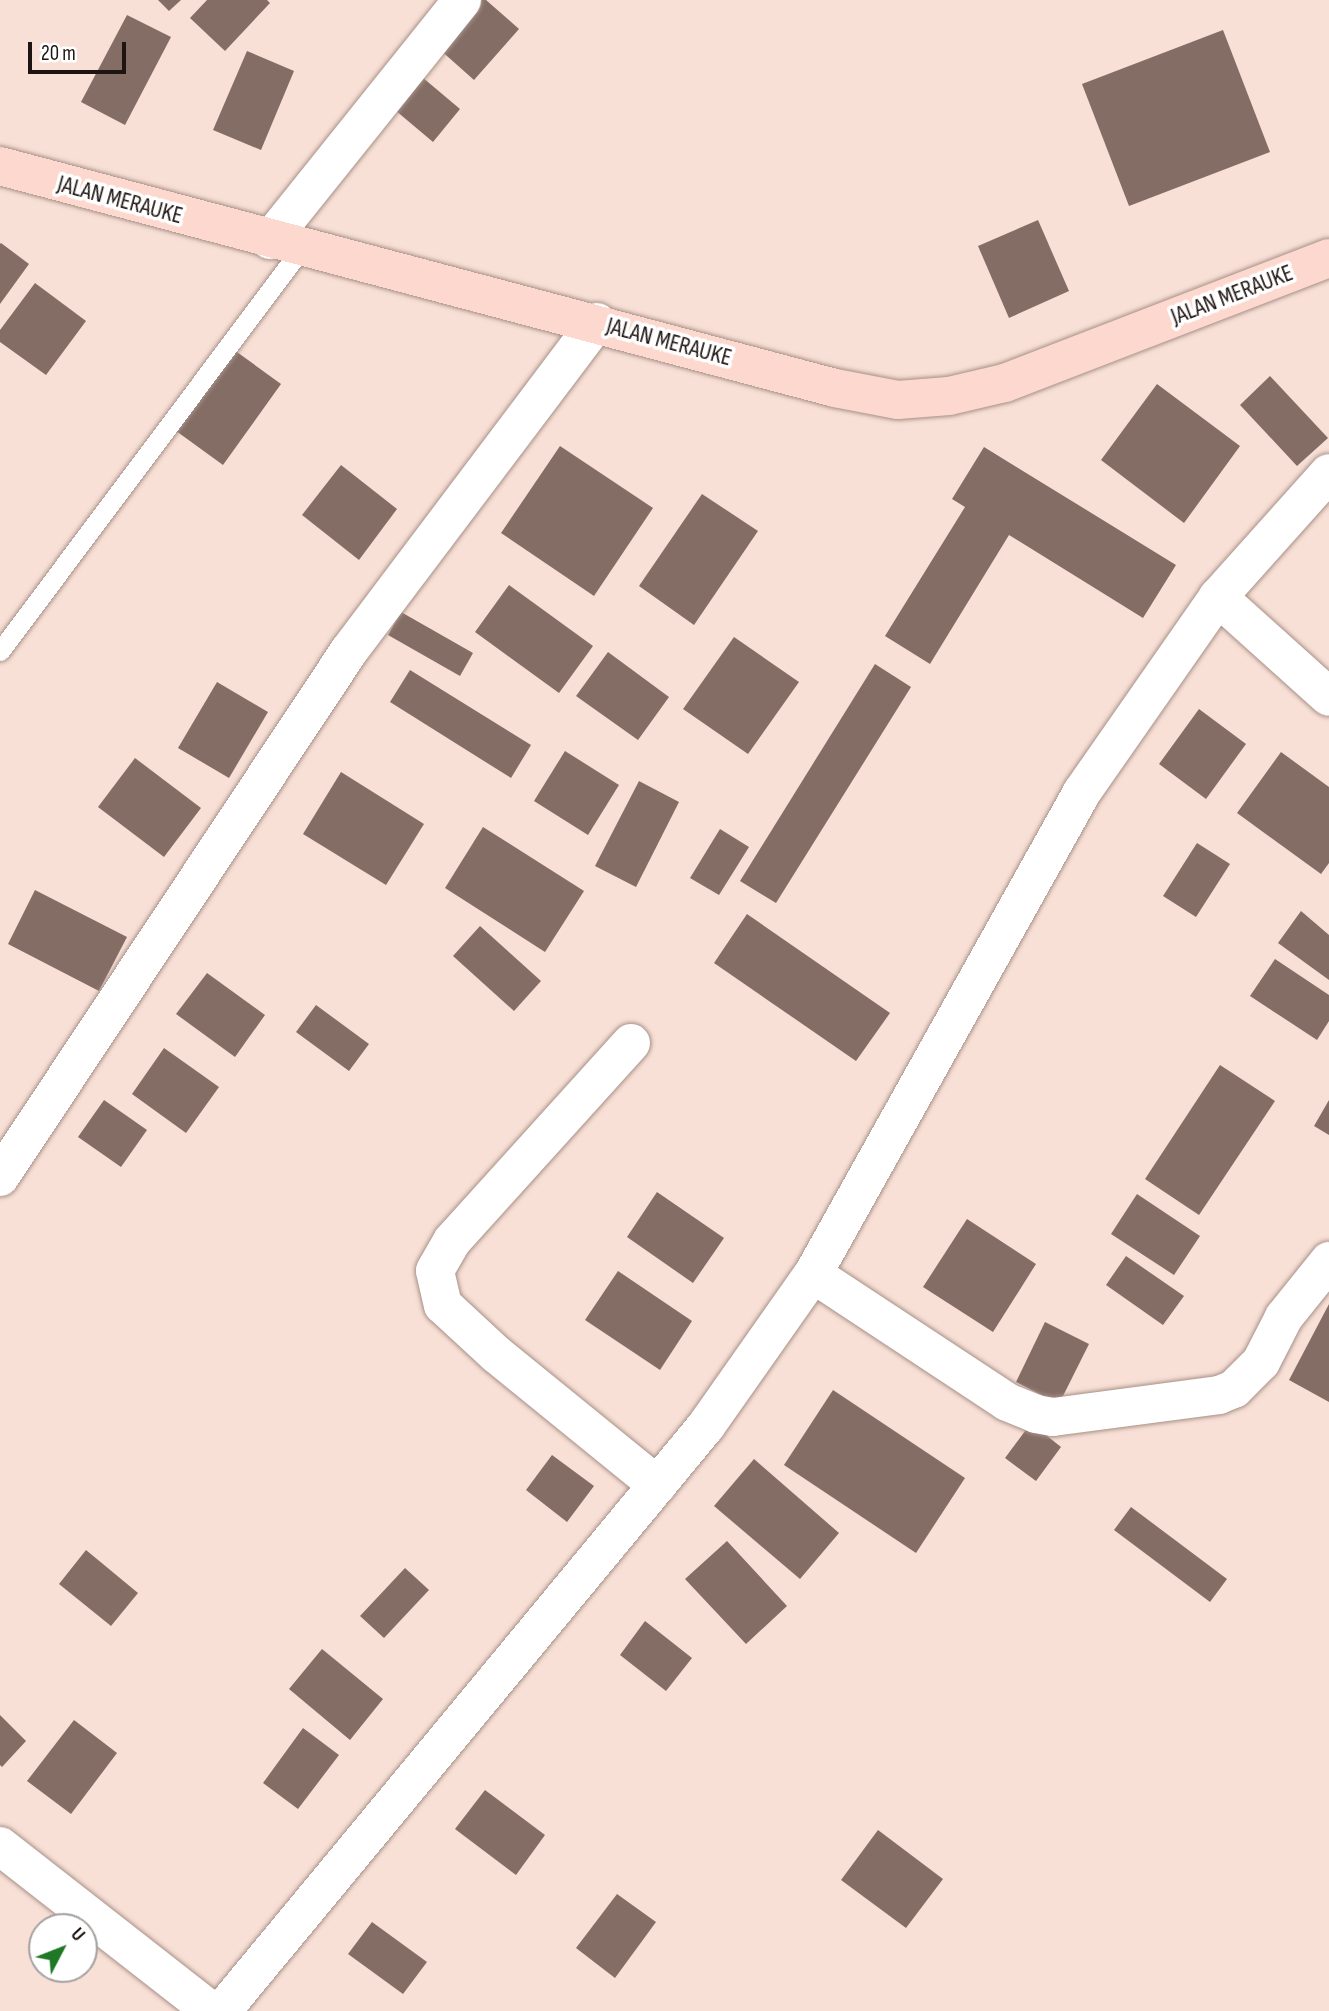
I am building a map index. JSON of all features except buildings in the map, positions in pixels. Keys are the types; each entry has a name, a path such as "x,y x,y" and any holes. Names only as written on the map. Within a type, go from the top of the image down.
{"street":[{"path":"287,242 462,0"},
{"name":"JALAN MERAUKE","path":"0,166 835,387 898,400 949,396 1005,383 1329,258"},
{"path":"0,1177 85,1053 349,651 597,322"},
{"path":"222,2011 706,1426 813,1274 1082,792 1218,597 1329,473"},
{"path":"1218,597 1329,697"},
{"path":"631,1043 452,1241 435,1271 443,1305 496,1354 657,1485"},
{"path":"813,1274 1007,1402 1036,1414 1053,1417 1219,1395 1234,1389 1261,1362 1291,1308 1329,1261"},
{"path":"0,1846 211,2011"}],"lane":[{"path":"0,651 287,242"}]}
